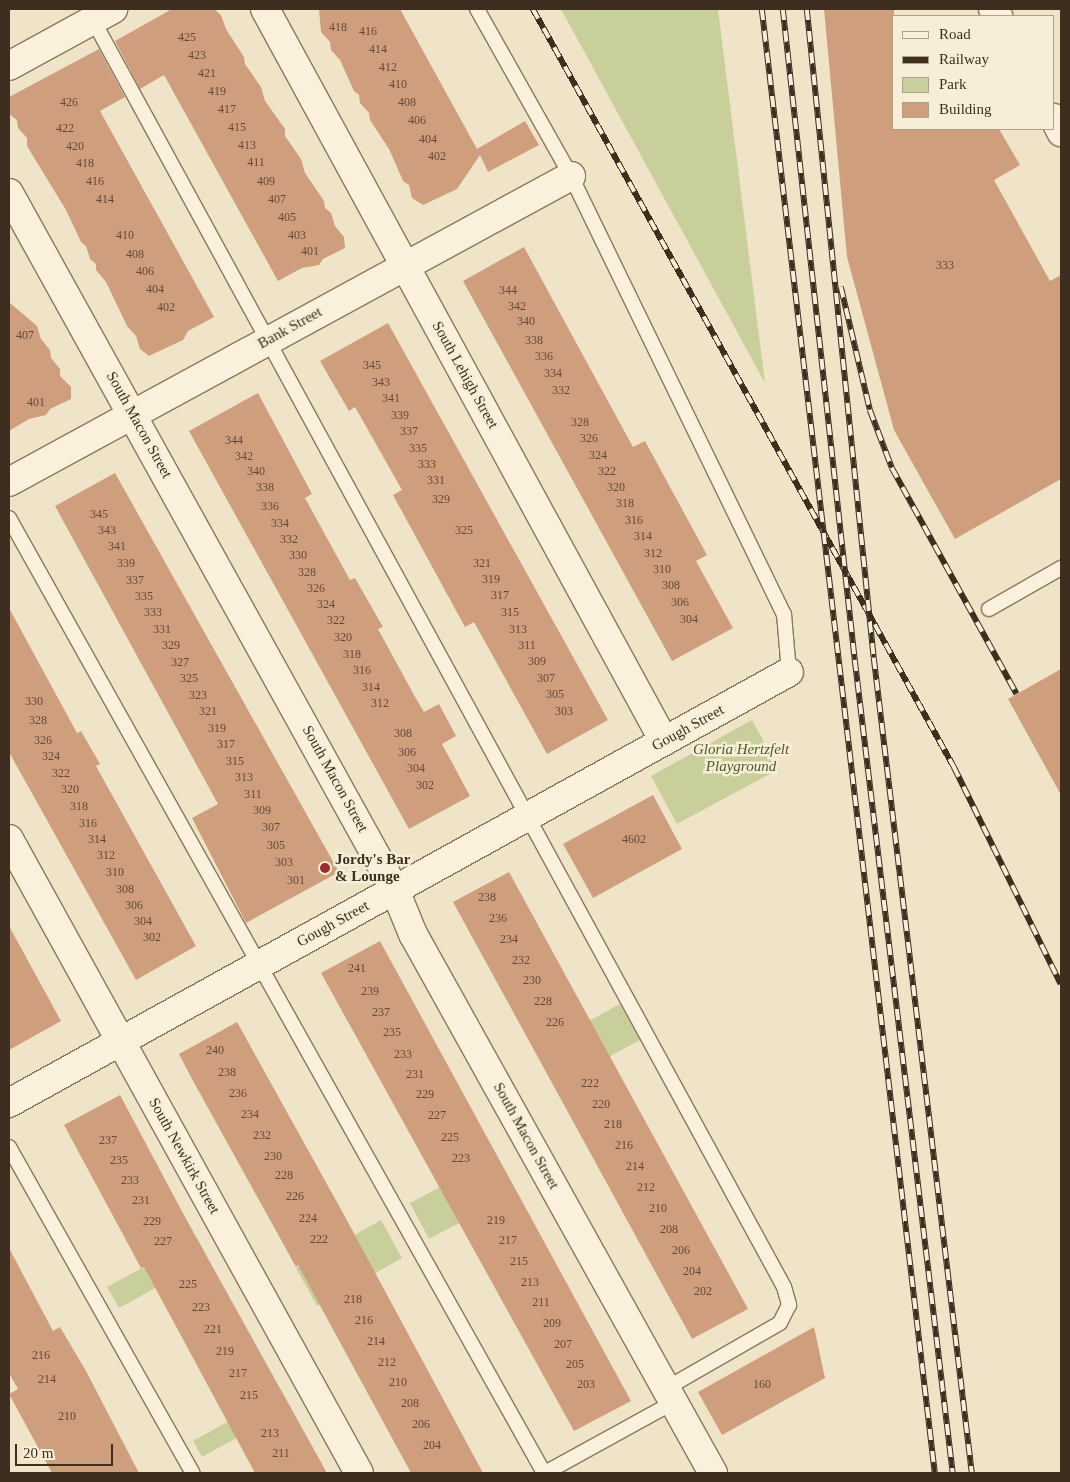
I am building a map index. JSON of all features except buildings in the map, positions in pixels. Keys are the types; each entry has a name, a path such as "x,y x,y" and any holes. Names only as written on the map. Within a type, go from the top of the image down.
{"street":[{"name":"South Lehigh Street","path":"265,9 664,742"},
{"path":"9,66 103,14"},
{"path":"1055,120 1061,132"},
{"name":"Bank Street","path":"9,482 571,176"},
{"name":"South Macon Street","path":"9,193 395,890 413,934 713,1473"},
{"name":"Gough Street","path":"9,1103 789,672"},
{"name":"South Newkirk Street","path":"9,838 359,1473"}],"lane":[{"path":"477,9 571,176 784,614 789,672"},
{"path":"9,518 545,1473 780,1324 789,1305 784,1286 530,816 267,341 103,14"},
{"path":"989,609 1061,568"},
{"path":"9,1147 193,1473"}],"green space":[{"path":"561,9 718,9 765,383"},
{"name":"Gloria Hertzfelt Playground","path":"752,720 779,769 677,824 651,776"},
{"path":"620,1004 640,1040 555,1086 535,1050"},
{"path":"497,1157 516,1193 429,1239 410,1203"},
{"path":"381,1220 402,1258 317,1306 296,1268"},
{"path":"197,1238 208,1259 119,1308 107,1287"},
{"path":"282,1392 291,1408 202,1457 193,1441"}],"railway":[{"path":"533,9 954,767 1061,984"},
{"path":"762,9 935,1473"},
{"path":"783,9 855,660 953,1473"},
{"path":"807,9 874,658 972,1473"},
{"path":"841,287 870,410 892,468 1017,694"}],"place":[{"name":"Jordy's Bar & Lounge","path":"325,868"}]}
